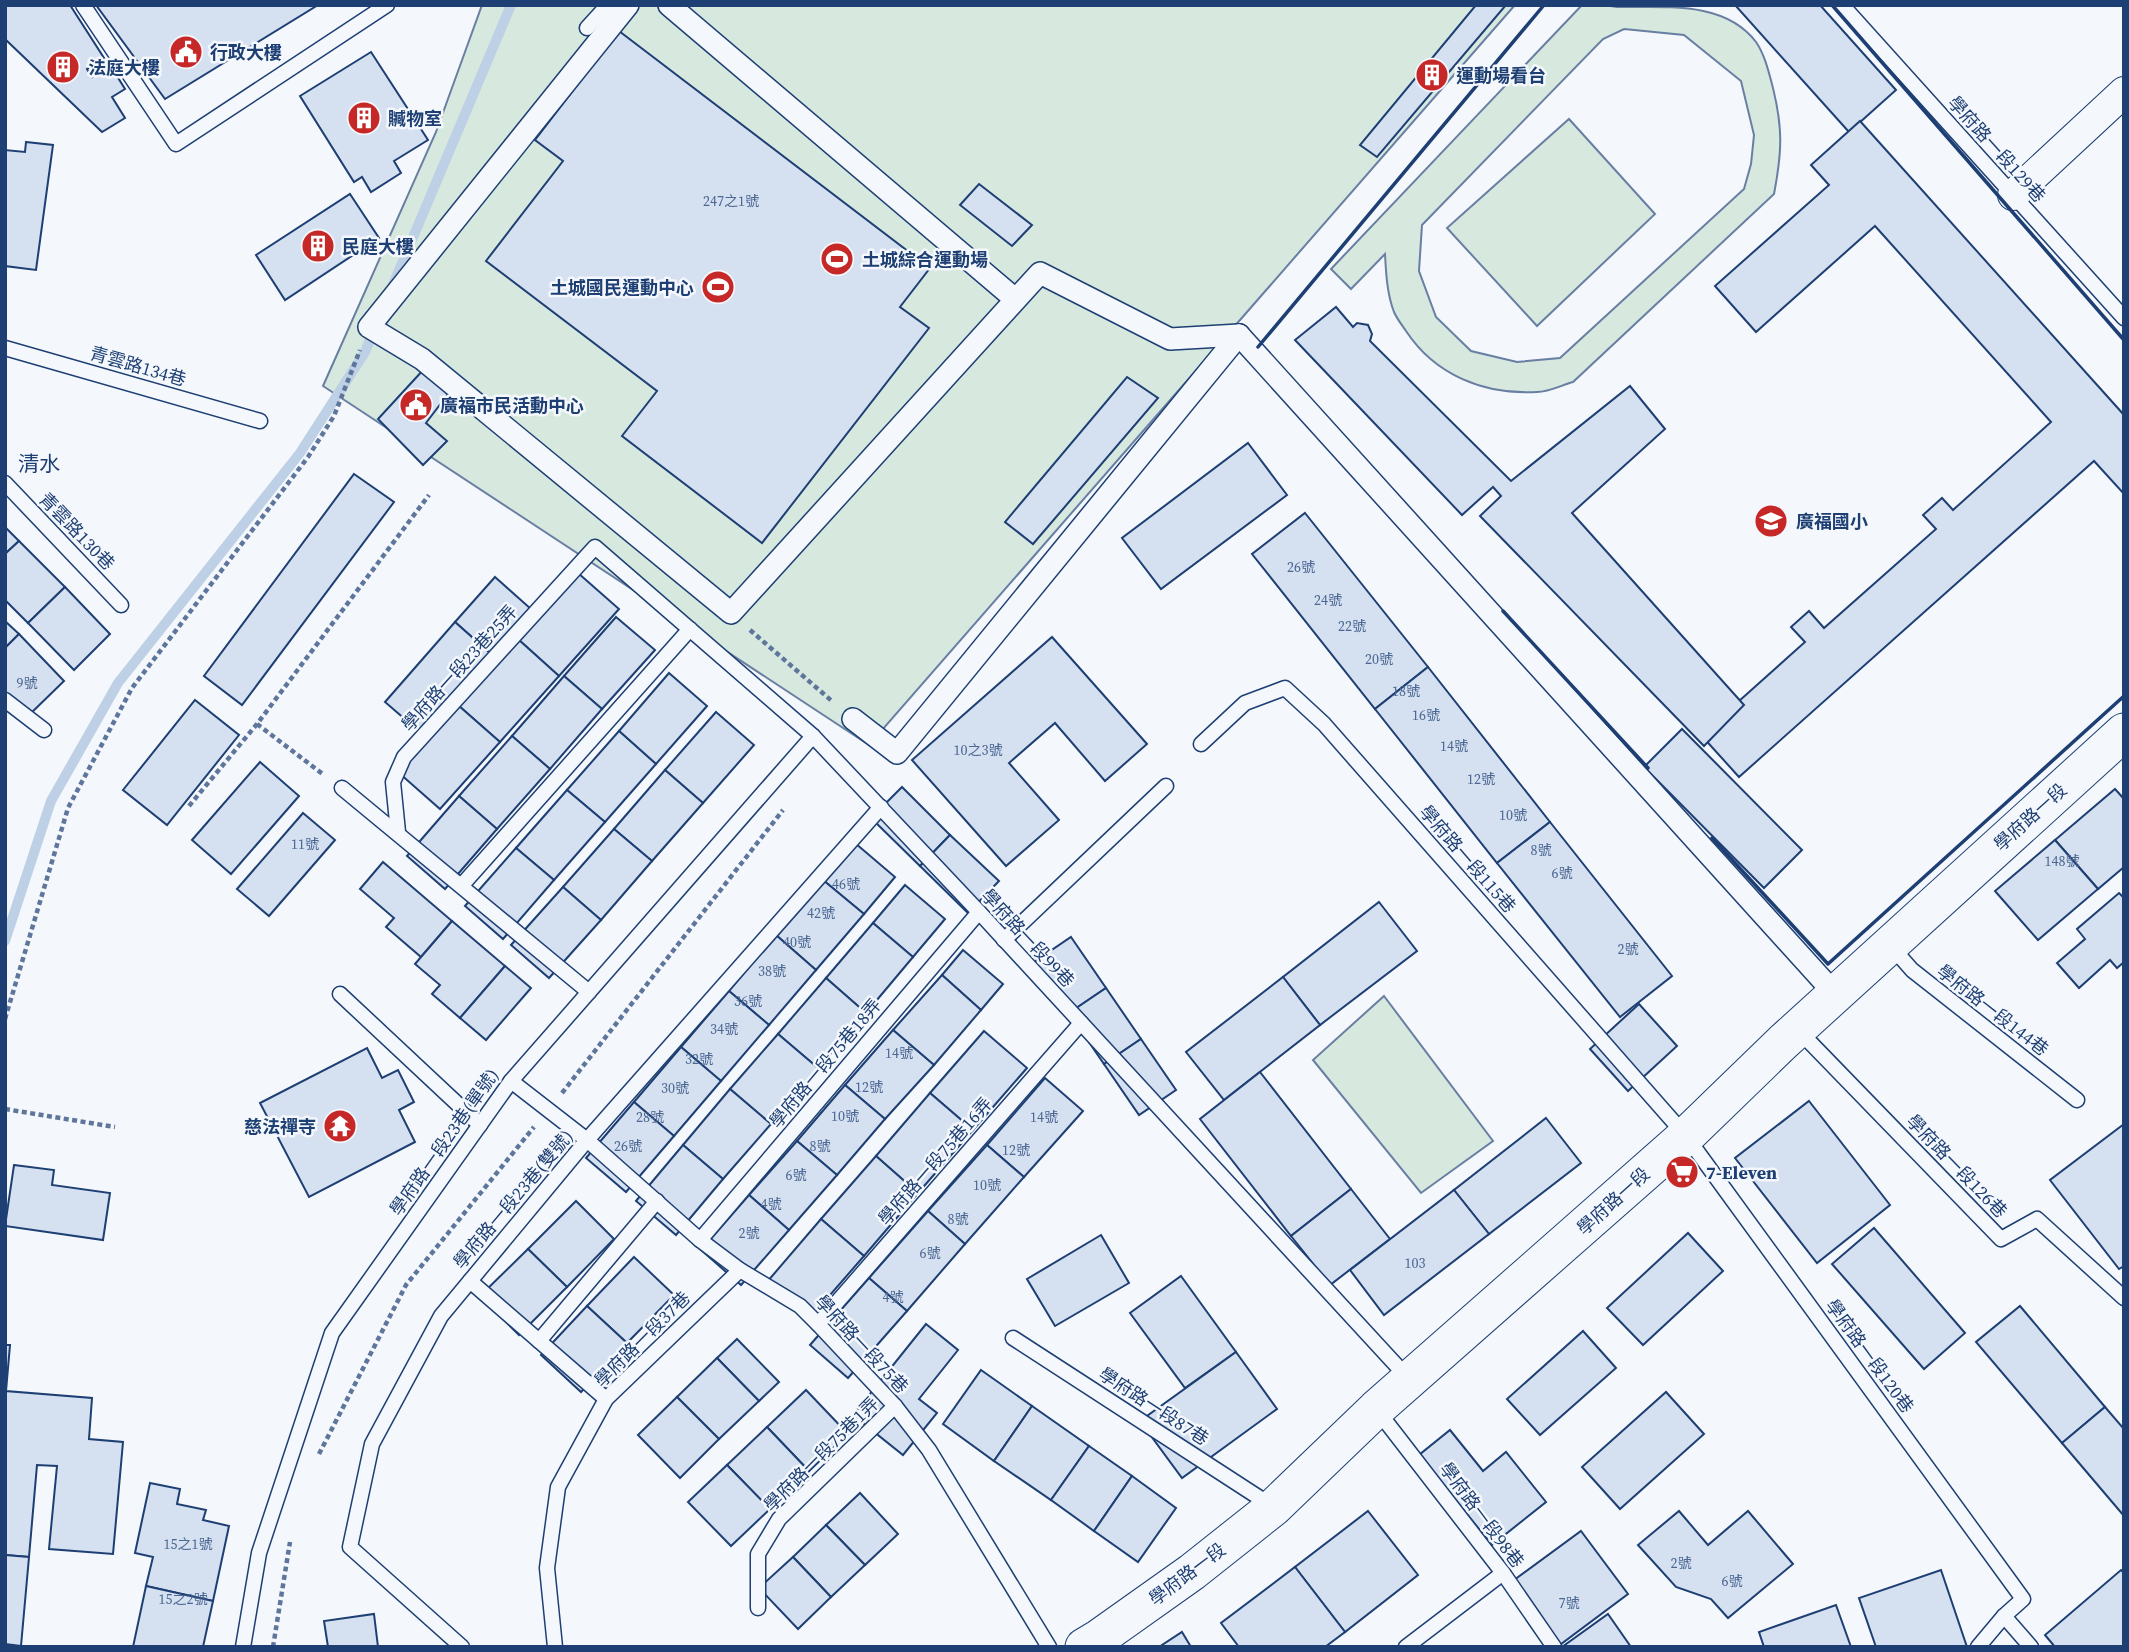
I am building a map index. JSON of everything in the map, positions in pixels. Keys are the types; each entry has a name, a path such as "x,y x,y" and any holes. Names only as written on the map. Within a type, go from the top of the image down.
{"street":[{"path":"628,5 369,327 422,359 731,613 1040,273 1170,339 1239,335"},
{"path":"669,5 1015,299"},
{"path":"2013,195 2124,92"},
{"path":"853,719 897,753 1239,335"},
{"path":"1239,335 1836,995"},
{"name":"學府路一段","path":"1084,1647 1192,1572 1274,1507 1376,1409 1686,1136 1783,1042 2124,732"}],"lane":[{"path":"83,5 176,145 387,5"},
{"path":"587,28 608,5"},
{"name":"學府路一段129巷","path":"1842,5 2124,318"},
{"name":"青雲路134巷","path":"5,348 260,421"},
{"name":"青雲路130巷","path":"5,483 121,605"},
{"name":"學府路一段99巷","path":"595,547 813,736 979,912 1409,1379"},
{"name":"學府路一段23巷25弄","path":"398,832 393,782 404,757 595,547"},
{"path":"462,885 690,629"},
{"name":"學府路一段115巷","path":"1201,744 1245,703 1285,688 1324,724 1686,1136"},
{"path":"5,700 44,730"},
{"name":"學府路一段23巷(單號)","path":"243,1647 259,1553 332,1333 511,1081 813,736"},
{"path":"1004,940 1166,786"},
{"path":"342,788 589,992"},
{"name":"學府路一段23巷(雙號)","path":"462,1647 350,1547 372,1444 441,1316 587,1140 881,807"},
{"name":"學府路一段75巷18弄","path":"700,1240 979,912"},
{"name":"學府路一段144巷","path":"1890,945 1912,970 2077,1100"},
{"path":"340,994 481,1125"},
{"name":"學府路一段75巷16弄","path":"818,1324 1081,1023"},
{"name":"學府路一段126巷","path":"1804,1036 2001,1239 2037,1219 2124,1298"},
{"name":"學府路一段75巷","path":"511,1081 587,1140 700,1240 740,1270 800,1306 818,1324 895,1406 929,1450 1049,1647"},
{"name":"學府路一段120巷","path":"1686,1136 2023,1599 2004,1616"},
{"path":"539,1341 657,1201"},
{"name":"學府路一段37巷","path":"555,1647 547,1568 558,1487 606,1399 740,1270"},
{"path":"470,1281 606,1399"},
{"name":"學府路一段87巷","path":"1013,1338 1274,1507"},
{"name":"學府路一段75巷1弄","path":"758,1608 758,1554 779,1519 895,1406"},
{"name":"學府路一段98巷","path":"1376,1409 1503,1573 1554,1647"},
{"path":"1406,1647 1503,1573"},
{"path":"1978,1647 2004,1616 2031,1647"}],"path":[{"path":"5,1019 68,808 132,688 308,457 334,416 369,327"},
{"path":"188,806 257,724 429,495"},
{"path":"257,724 342,788"},
{"path":"5,1109 115,1127"}],"shaded area":[{"name":"土城綜合運動場","path":"482,5 1515,5 869,745 323,386 436,132"},
{"path":"1582,5 1673,7 1710,13 1743,28 1759,47 1773,88 1780,128 1779,165 1774,194 1573,382 1542,392 1517,392 1480,386 1462,379 1431,360 1398,320 1390,298 1385,254 1351,289 1331,269","holes":["1624,29 1684,35 1741,81 1754,135 1751,164 1744,189 1560,358 1517,362 1471,351 1436,317 1419,271 1422,225 1603,39"]},
{"path":"1569,119 1655,214 1537,326 1447,228"},
{"path":"1384,996 1493,1141 1421,1193 1313,1060"}],"building":[{"name":"法庭大樓","path":"5,5 70,5 104,58 87,69 92,77 110,65 125,89 112,97 125,118 102,132 5,39"},
{"name":"行政大樓","path":"96,5 318,5 165,99"},
{"name":"運動場看台","path":"1476,5 1506,5 1377,157 1360,145"},
{"path":"1735,5 1820,5 1896,90 1849,132"},
{"name":"土城國民運動中心","path":"619,31 930,268 900,307 929,328 762,543 622,436 657,391 486,261 563,161 535,140"},
{"name":"贓物室","path":"371,52 428,140 394,161 401,173 371,192 362,177 354,182 300,96"},
{"path":"1860,121 2124,415 2124,494 2094,461 1739,777 1701,735 1805,642 1791,627 1809,611 1824,628 1936,529 1923,515 1942,498 1953,510 2051,422 1875,226 1756,332 1715,286 1829,185 1811,165"},
{"path":"26,142 53,145 36,270 5,266 5,150 25,152"},
{"path":"979,184 1032,225 1012,246 960,205"},
{"name":"民庭大樓","path":"350,194 379,238 285,300 256,255"},
{"path":"1336,307 1353,327 1357,323 1368,325 1372,334 1370,341 1511,481 1630,386 1665,429 1572,513 1744,705 1704,746 1480,516 1501,496 1493,487 1462,515 1295,340"},
{"name":"廣福市民活動中心","path":"425,368 451,390 426,423 447,441 423,465 378,419"},
{"path":"1127,377 1158,398 1033,544 1005,522"},
{"path":"1248,443 1287,495 1161,589 1122,538"},
{"path":"354,474 394,502 242,705 204,676"},
{"path":"1305,513 1428,667 1375,709 1252,554"},
{"path":"5,527 19,541 5,554"},
{"path":"19,541 65,587 28,623 5,600 5,554"},
{"path":"578,573 619,609 559,676 519,640"},
{"path":"495,577 531,609 491,654 455,622"},
{"path":"65,587 110,634 74,670 28,623"},
{"path":"616,617 655,650 602,709 564,676"},
{"path":"5,621 19,634 5,648"},
{"path":"455,622 491,654 421,733 385,702"},
{"path":"19,634 64,681 27,717 5,694 5,648"},
{"path":"1052,637 1147,744 1105,781 1055,723 1009,763 1059,820 1006,866 912,760"},
{"path":"519,640 559,676 500,742 459,706"},
{"path":"1428,667 1550,822 1497,863 1375,709"},
{"path":"669,673 707,706 656,764 619,731"},
{"path":"564,676 602,709 550,769 512,736"},
{"path":"195,700 239,735 167,825 123,790"},
{"path":"459,706 500,742 440,809 399,773"},
{"path":"716,712 754,745 703,803 665,770"},
{"path":"1682,729 1802,850 1764,888 1644,767"},
{"path":"619,731 656,764 605,822 567,790"},
{"path":"512,736 550,769 497,829 459,796"},
{"path":"260,762 299,796 231,874 192,840"},
{"path":"665,770 703,803 652,861 614,829"},
{"path":"902,787 950,835 920,866 871,818"},
{"path":"2115,789 2124,799 2124,867 2098,889 2055,840"},
{"path":"567,790 605,822 554,880 516,848"},
{"path":"459,796 497,829 445,889 407,856"},
{"path":"303,813 335,840 269,916 237,889"},
{"path":"1550,822 1672,976 1620,1017 1497,863"},
{"path":"614,829 652,861 601,920 563,887"},
{"path":"950,835 999,881 968,913 920,866"},
{"path":"2055,840 2098,889 2038,940 1995,891"},
{"path":"855,843 895,877 864,914 823,880"},
{"path":"516,848 554,880 503,939 465,906"},
{"path":"383,862 452,921 421,957 386,927 394,918 360,889"},
{"path":"823,880 864,914 816,970 776,935"},
{"path":"905,885 945,919 913,957 873,923"},
{"path":"563,887 601,920 549,978 511,945"},
{"path":"2119,893 2124,898 2124,962 2117,968 2110,960 2079,988 2057,963 2085,939 2077,929"},
{"path":"1379,902 1417,951 1320,1025 1283,977"},
{"path":"452,921 505,966 460,1018 432,994 440,985 415,964"},
{"path":"873,923 913,957 866,1013 826,978"},
{"path":"776,935 816,970 769,1025 729,991"},
{"path":"1071,937 1106,988 1069,1013 1034,962"},
{"path":"963,950 1003,984 981,1010 942,975"},
{"path":"505,966 531,988 486,1040 460,1018"},
{"path":"942,975 981,1010 934,1065 893,1030"},
{"path":"1283,977 1320,1025 1224,1100 1186,1052"},
{"path":"826,978 866,1013 818,1068 778,1034"},
{"path":"1106,988 1141,1039 1104,1064 1069,1013"},
{"path":"729,991 769,1025 721,1081 681,1047"},
{"path":"1639,1004 1677,1046 1628,1091 1590,1049"},
{"path":"893,1030 934,1065 885,1119 845,1085"},
{"path":"984,1031 1027,1068 973,1130 930,1093"},
{"path":"778,1034 818,1068 771,1124 730,1089"},
{"path":"1141,1039 1176,1090 1139,1115 1104,1064"},
{"path":"681,1047 721,1081 674,1136 634,1102"},
{"name":"慈法禪寺","path":"367,1048 382,1078 398,1070 414,1102 399,1110 415,1142 309,1197 260,1103"},
{"path":"1260,1072 1351,1189 1291,1236 1200,1119"},
{"path":"1045,1078 1083,1111 1024,1177 987,1145"},
{"path":"845,1085 885,1119 837,1175 797,1141"},
{"path":"730,1089 771,1124 723,1179 683,1145"},
{"path":"930,1093 973,1130 918,1193 876,1156"},
{"path":"1809,1101 1890,1205 1817,1263 1735,1158"},
{"path":"634,1102 674,1136 626,1192 586,1158"},
{"path":"1546,1118 1581,1163 1489,1234 1454,1190"},
{"path":"2124,1124 2124,1266 2119,1269 2050,1180"},
{"path":"797,1141 837,1175 789,1230 749,1195"},
{"path":"683,1145 723,1179 676,1235 636,1201"},
{"path":"987,1145 1024,1177 965,1244 928,1211"},
{"path":"876,1156 918,1193 864,1256 821,1219"},
{"path":"14,1165 54,1170 52,1185 110,1193 103,1240 5,1226"},
{"path":"1351,1189 1390,1239 1330,1285 1291,1236"},
{"path":"1454,1190 1489,1234 1384,1315 1350,1270"},
{"path":"749,1195 789,1230 741,1285 701,1250"},
{"path":"576,1201 614,1239 567,1287 528,1249"},
{"path":"928,1211 965,1244 907,1311 869,1278"},
{"path":"821,1219 864,1256 810,1318 767,1282"},
{"path":"1874,1228 1965,1333 1924,1369 1832,1264"},
{"path":"1688,1233 1723,1271 1643,1345 1607,1308"},
{"path":"1101,1235 1129,1283 1055,1326 1027,1279"},
{"path":"528,1249 567,1287 519,1335 480,1296"},
{"path":"634,1257 674,1295 627,1343 587,1306"},
{"path":"1181,1276 1236,1352 1185,1388 1130,1313"},
{"path":"869,1278 907,1311 848,1378 810,1345"},
{"path":"587,1306 627,1343 581,1392 541,1355"},
{"path":"2020,1306 2105,1407 2062,1443 1976,1342"},
{"path":"926,1324 958,1350 919,1399 937,1413 903,1455 853,1415"},
{"path":"1583,1331 1616,1368 1540,1435 1507,1399"},
{"path":"737,1339 779,1382 759,1401 717,1358"},
{"path":"5,1345 10,1345 6,1391 92,1398 89,1439 123,1442 113,1554 49,1549 57,1466 37,1465 29,1557 5,1555"},
{"path":"1236,1352 1277,1409 1182,1478 1140,1421"},
{"path":"717,1358 759,1401 719,1439 677,1397"},
{"path":"981,1370 1032,1406 994,1461 943,1424"},
{"path":"806,1390 848,1434 809,1471 767,1427"},
{"path":"1666,1392 1704,1434 1620,1509 1582,1467"},
{"path":"677,1397 719,1439 680,1478 638,1435"},
{"path":"1032,1406 1089,1446 1051,1500 994,1461"},
{"path":"2105,1407 2124,1429 2124,1516 2062,1443"},
{"path":"767,1427 809,1471 770,1509 727,1465"},
{"path":"1450,1430 1483,1471 1506,1452 1546,1502 1492,1545 1419,1455"},
{"path":"1089,1446 1132,1476 1094,1531 1051,1500"},
{"path":"727,1465 770,1509 731,1546 688,1502"},
{"path":"1132,1476 1176,1508 1138,1562 1094,1531"},
{"path":"150,1483 180,1489 177,1504 206,1510 203,1520 229,1526 213,1601 146,1586 153,1557 135,1553"},
{"path":"860,1493 898,1534 865,1565 826,1525"},
{"path":"1368,1511 1418,1575 1345,1632 1295,1567"},
{"path":"1679,1511 1708,1545 1748,1511 1793,1564 1728,1618 1711,1599 1676,1587 1638,1545"},
{"path":"826,1525 865,1565 831,1597 793,1557"},
{"path":"1581,1531 1628,1594 1557,1647 1510,1583"},
{"path":"5,1555 29,1557 21,1646 5,1644"},
{"path":"793,1557 831,1597 798,1629 759,1588"},
{"path":"1295,1567 1345,1632 1325,1647 1239,1647 1221,1623"},
{"path":"1941,1570 1967,1647 1876,1647 1859,1598"},
{"path":"2121,1570 2124,1573 2124,1646 2055,1647 2045,1635"},
{"path":"146,1586 213,1601 203,1647 133,1647"},
{"path":"1836,1605 1851,1647 1764,1647 1759,1632"},
{"path":"374,1614 378,1647 328,1647 324,1621"},
{"path":"1608,1614 1631,1647 1562,1647"},
{"path":"1182,1632 1191,1647 1159,1647"}],"waterway":[{"path":"392,287 511,5"},
{"path":"5,941 51,801 118,683 300,453 365,352 374,330"}],"wall":[{"path":"1258,347 1544,5"},
{"path":"1832,5 2124,340"},
{"path":"1503,611 1648,768"},
{"path":"1712,838 1828,964 2124,696"}],"place":[{"name":"行政大樓","path":"186,52"},
{"name":"法庭大樓","path":"63,67"},
{"name":"運動場看台","path":"1432,75"},
{"name":"贓物室","path":"364,118"},
{"name":"民庭大樓","path":"318,246"},
{"name":"土城綜合運動場","path":"837,259"},
{"name":"土城國民運動中心","path":"718,287"},
{"name":"廣福市民活動中心","path":"416,405"},
{"name":"廣福國小","path":"1771,521"},
{"name":"慈法禪寺","path":"340,1126"},
{"name":"7-Eleven","path":"1682,1172"}],"district":[{"name":"清水","path":"39,463"}]}
